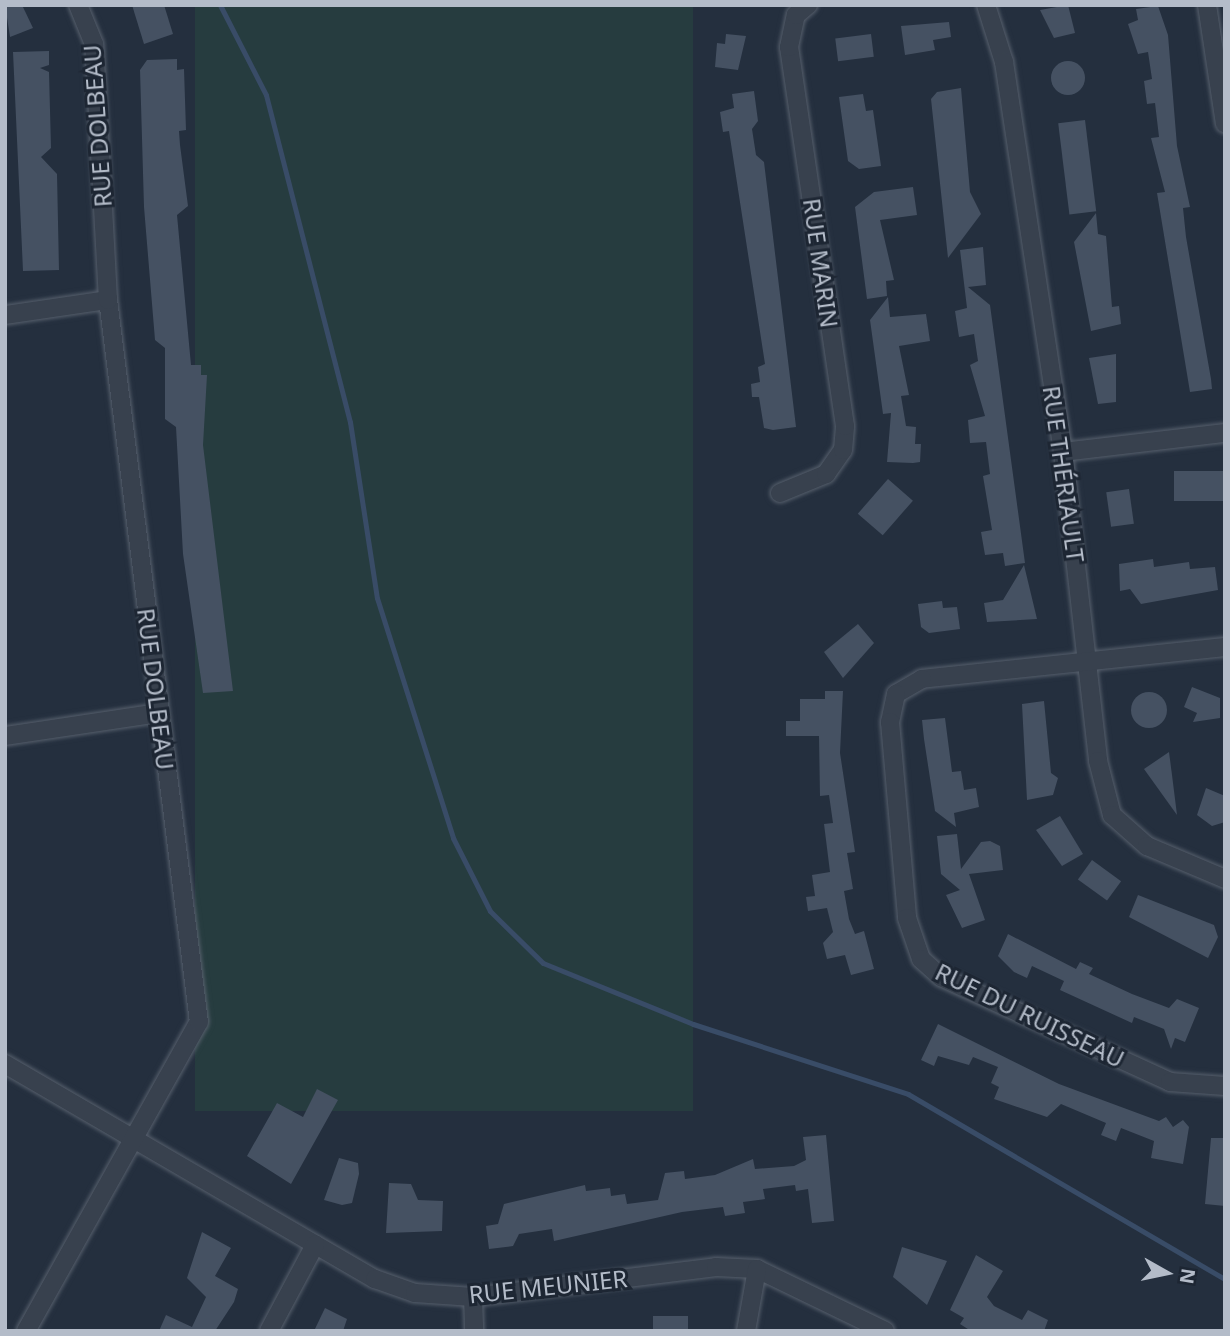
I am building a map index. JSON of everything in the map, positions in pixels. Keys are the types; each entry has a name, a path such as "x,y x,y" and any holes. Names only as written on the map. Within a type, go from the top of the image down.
{"street":[{"name":"RUE DOLBEAU","path":"26,1331 129,1139 200,1022 158,713 108,300 94,44 78,5"},
{"name":"RUE MARIN","path":"780,494 826,474 843,450 845,426 789,47 796,15 808,5"},
{"name":"RUE THÉRIAULT","path":"986,5 1004,62 1063,452 1098,761 1112,816 1147,846 1225,879"},
{"path":"1207,5 1225,124"},
{"path":"5,315 108,300"},
{"path":"1063,452 1225,433"},
{"name":"RUE DU RUISSEAU","path":"1225,647 1087,657 922,678 896,694 890,722 906,905 920,960 941,977 1170,1082 1225,1086"},
{"path":"5,736 158,713"},
{"name":"RUE MEUNIER","path":"5,1064 129,1139 316,1245 415,1293 473,1297 716,1266 757,1269 885,1331"},
{"path":"269,1331 316,1245"},
{"path":"746,1331 757,1269"},
{"path":"473,1297 474,1331"}],"green space":[{"path":"195,5 693,5 693,1111 195,1111"}],"building":[{"path":"5,5 22,5 33,28 10,37"},
{"path":"132,5 164,5 173,34 144,44"},
{"path":"1068,5 1075,33 1054,38 1040,10"},
{"path":"1158,6 1168,35 1177,146 1190,207 1183,208 1186,237 1212,389 1190,392 1157,193 1165,192 1151,138 1159,137 1155,103 1147,104 1144,81 1152,79 1148,52 1138,54 1128,24 1138,20 1136,9"},
{"path":"949,22 951,37 933,40 935,50 905,55 901,26"},
{"path":"726,34 746,36 738,70 715,67 717,43 725,44"},
{"path":"871,34 874,57 838,61 835,38"},
{"path":"49,51 49,65 40,68 49,72 51,148 41,157 57,174 59,270 23,271 13,52"},
{"path":"177,59 177,70 184,69 186,130 179,131 188,206 177,215 191,365 201,365 201,375 207,375 203,445 233,691 203,693 183,554 176,427 165,419 165,348 155,340 144,207 140,70 147,60"},
{"path":"1068,61 1080,66 1085,78 1080,90 1068,95 1056,90 1051,78 1056,66"},
{"path":"961,88 970,192 981,214 948,258 931,99 937,92"},
{"path":"754,91 758,121 752,129 756,155 764,162 796,427 773,430 764,428 759,397 752,397 751,384 760,382 758,367 765,364 729,131 723,132 720,112 734,108 732,94"},
{"path":"863,94 866,111 873,110 881,166 859,169 848,161 839,97"},
{"path":"1085,120 1096,211 1069,215 1058,123"},
{"path":"913,187 917,215 880,220 894,280 886,281 887,296 867,299 855,207 874,192"},
{"path":"1096,213 1098,234 1106,236 1112,307 1119,306 1121,324 1091,331 1074,242"},
{"path":"983,247 986,285 968,287 990,305 1025,563 1005,566 1003,553 985,555 981,532 992,530 983,476 990,474 986,442 970,443 968,420 985,416 970,365 978,361 974,334 959,337 955,311 967,308 960,250"},
{"path":"888,297 890,317 926,314 930,341 899,346 909,395 901,396 906,426 916,427 915,444 921,444 920,462 887,462 891,413 883,414 870,320"},
{"path":"1116,354 1116,402 1098,404 1089,358"},
{"path":"1174,471 1225,471 1225,501 1174,501"},
{"path":"888,479 913,501 883,535 858,514"},
{"path":"1129,489 1134,524 1111,527 1106,492"},
{"path":"1153,559 1154,567 1189,562 1190,569 1215,567 1218,590 1141,604 1130,589 1120,591 1119,564"},
{"path":"1024,565 1037,619 987,622 984,603 1003,600"},
{"path":"942,601 943,608 957,607 960,629 929,633 921,627 918,604"},
{"path":"858,624 874,643 843,678 824,652"},
{"path":"1192,687 1220,698 1220,718 1193,722 1197,713 1184,707"},
{"path":"825,691 843,691 840,753 855,852 847,853 853,889 844,891 849,919 855,934 864,931 874,969 851,975 845,955 827,959 823,943 833,932 827,908 808,911 806,897 815,896 812,875 830,872 824,824 833,823 829,795 820,796 819,736 786,736 786,721 800,721 800,699 825,699"},
{"path":"1149,692 1162,697 1167,710 1162,723 1149,728 1136,723 1131,710 1136,697"},
{"path":"1044,701 1051,773 1058,778 1053,795 1027,800 1022,704"},
{"path":"945,718 952,772 961,771 964,790 976,788 979,807 954,813 956,827 935,811 922,720"},
{"path":"1169,752 1172,775 1177,815 1144,769"},
{"path":"1206,788 1225,796 1225,822 1212,826 1197,815"},
{"path":"1060,816 1083,854 1062,866 1036,830"},
{"path":"957,834 961,869 981,842 990,841 1000,846 1003,870 969,874 985,920 962,928 946,895 960,890 941,874 937,836"},
{"path":"1092,860 1121,881 1107,901 1078,879"},
{"path":"1138,895 1214,925 1218,937 1208,958 1129,917"},
{"path":"1008,934 1076,969 1080,962 1093,968 1089,974 1132,994 1169,1008 1177,999 1199,1008 1185,1042 1175,1038 1171,1049 1164,1029 1134,1017 1132,1023 1060,990 1064,981 1032,966 1027,978 1014,972 998,956"},
{"path":"938,1024 1059,1084 1159,1121 1166,1117 1173,1127 1183,1120 1189,1127 1183,1164 1151,1158 1154,1141 1121,1128 1116,1141 1101,1135 1106,1123 1061,1104 1047,1117 994,1099 999,1087 991,1083 998,1067 973,1057 969,1065 938,1056 934,1066 921,1060"},
{"path":"317,1089 338,1100 291,1184 247,1156 277,1103 303,1117"},
{"path":"826,1135 834,1221 812,1223 808,1189 796,1191 795,1185 763,1189 765,1199 743,1202 745,1213 725,1216 723,1207 682,1212 554,1241 552,1229 519,1234 513,1246 489,1249 486,1226 498,1224 504,1204 585,1185 586,1191 610,1188 611,1196 625,1194 627,1204 658,1200 665,1173 684,1171 685,1179 715,1175 753,1159 755,1169 794,1166 806,1160 803,1137"},
{"path":"1211,1138 1225,1138 1225,1206 1205,1204"},
{"path":"339,1158 358,1163 359,1174 352,1203 342,1205 324,1200"},
{"path":"389,1183 411,1184 418,1200 443,1201 442,1231 386,1233"},
{"path":"202,1232 231,1248 215,1276 238,1289 234,1302 215,1331 159,1331 166,1315 192,1327 206,1297 187,1278"},
{"path":"902,1247 947,1261 927,1305 893,1277"},
{"path":"976,1255 1003,1271 987,1297 994,1306 1022,1320 1028,1310 1048,1320 1044,1331 971,1331 960,1324 964,1318 950,1310"},
{"path":"325,1308 347,1319 343,1331 314,1331"},
{"path":"653,1316 688,1316 688,1331 653,1331"}],"waterway":[{"path":"220,5 266,95 350,422 377,598 453,838 490,911 543,963 693,1024 908,1094 1225,1279"}]}
